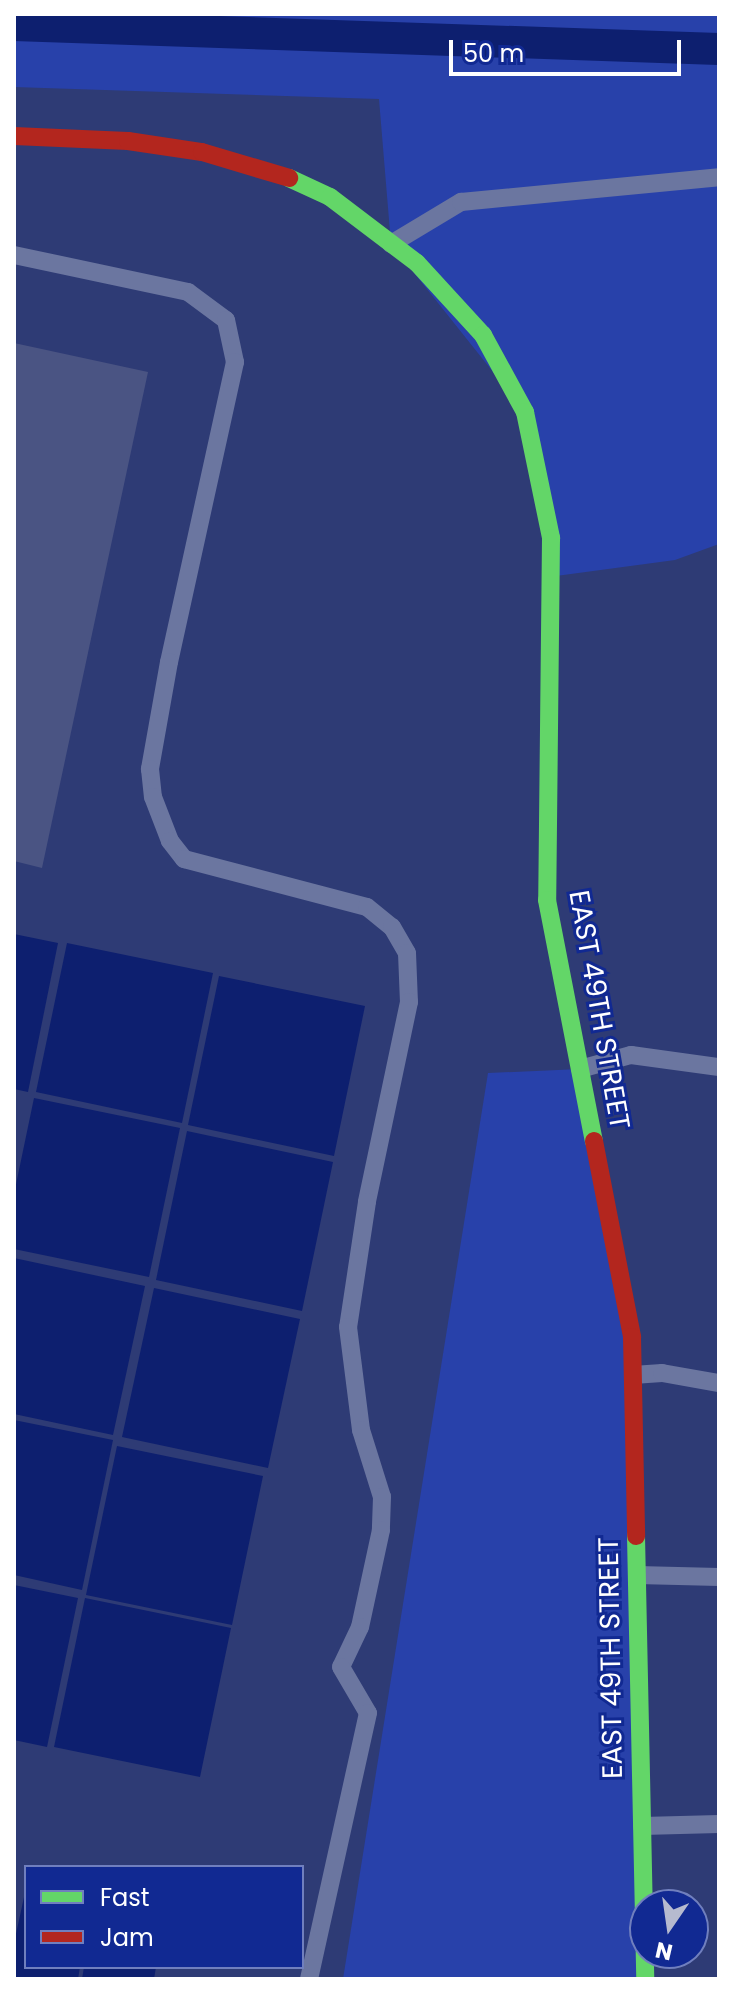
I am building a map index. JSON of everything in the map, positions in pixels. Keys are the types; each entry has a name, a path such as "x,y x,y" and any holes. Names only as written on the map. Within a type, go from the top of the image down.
{"street":[{"name":"EAST 49TH STREET","path":"14,136 128,141 265,167 330,197 417,263 483,335 525,412 551,551 547,900 632,1337 645,1979"}],"lane":[{"path":"391,244 461,202 719,177"},
{"path":"14,255 188,292 226,320 235,362 169,662 150,769 153,797 170,841 184,859 367,907 392,927 407,953 409,1002 367,1202 348,1327 361,1430 382,1497 381,1530 360,1627 341,1667 368,1713 309,1979"},
{"path":"580,1069 631,1055 719,1067"},
{"path":"633,1375 662,1373 719,1383"},
{"path":"637,1575 719,1577"},
{"path":"642,1826 719,1824"}],"shaded area":[{"path":"14,14 719,14 719,544 675,560 556,576 525,412 391,244 379,99 14,87"},
{"path":"14,934 58,943 28,1092 14,1089"},
{"path":"67,943 213,973 182,1123 36,1092"},
{"path":"219,976 365,1006 334,1156 188,1125"},
{"path":"580,1069 632,1337 643,1889 629,1889 629,1969 645,1969 645,1979 343,1979 488,1073"},
{"path":"34,1098 180,1128 149,1277 14,1249 14,1194"},
{"path":"187,1131 333,1162 302,1311 156,1280"},
{"path":"14,1258 145,1286 113,1435 14,1414"},
{"path":"154,1288 300,1319 268,1468 122,1437"},
{"path":"14,1420 113,1440 82,1590 14,1575"},
{"path":"117,1446 263,1476 232,1625 86,1595"},
{"path":"14,1585 78,1598 47,1747 14,1740"},
{"path":"85,1598 231,1628 200,1777 54,1747"},
{"path":"24,1897 24,1969 80,1969 78,1979 14,1979 14,1943"},
{"path":"84,1969 156,1969 154,1979 82,1979"}],"building":[{"path":"14,343 148,372 42,868 14,861"}],"waterway":[{"path":"14,25 719,49"}],"traffic: fast":[{"path":"289,178 330,197 417,263 483,335 525,412 551,538 547,900 594,1141"},
{"path":"636,1536 645,1979"}],"traffic: jam":[{"path":"14,136 128,141 202,152 289,178"},
{"path":"594,1141 632,1337 636,1536"}]}
